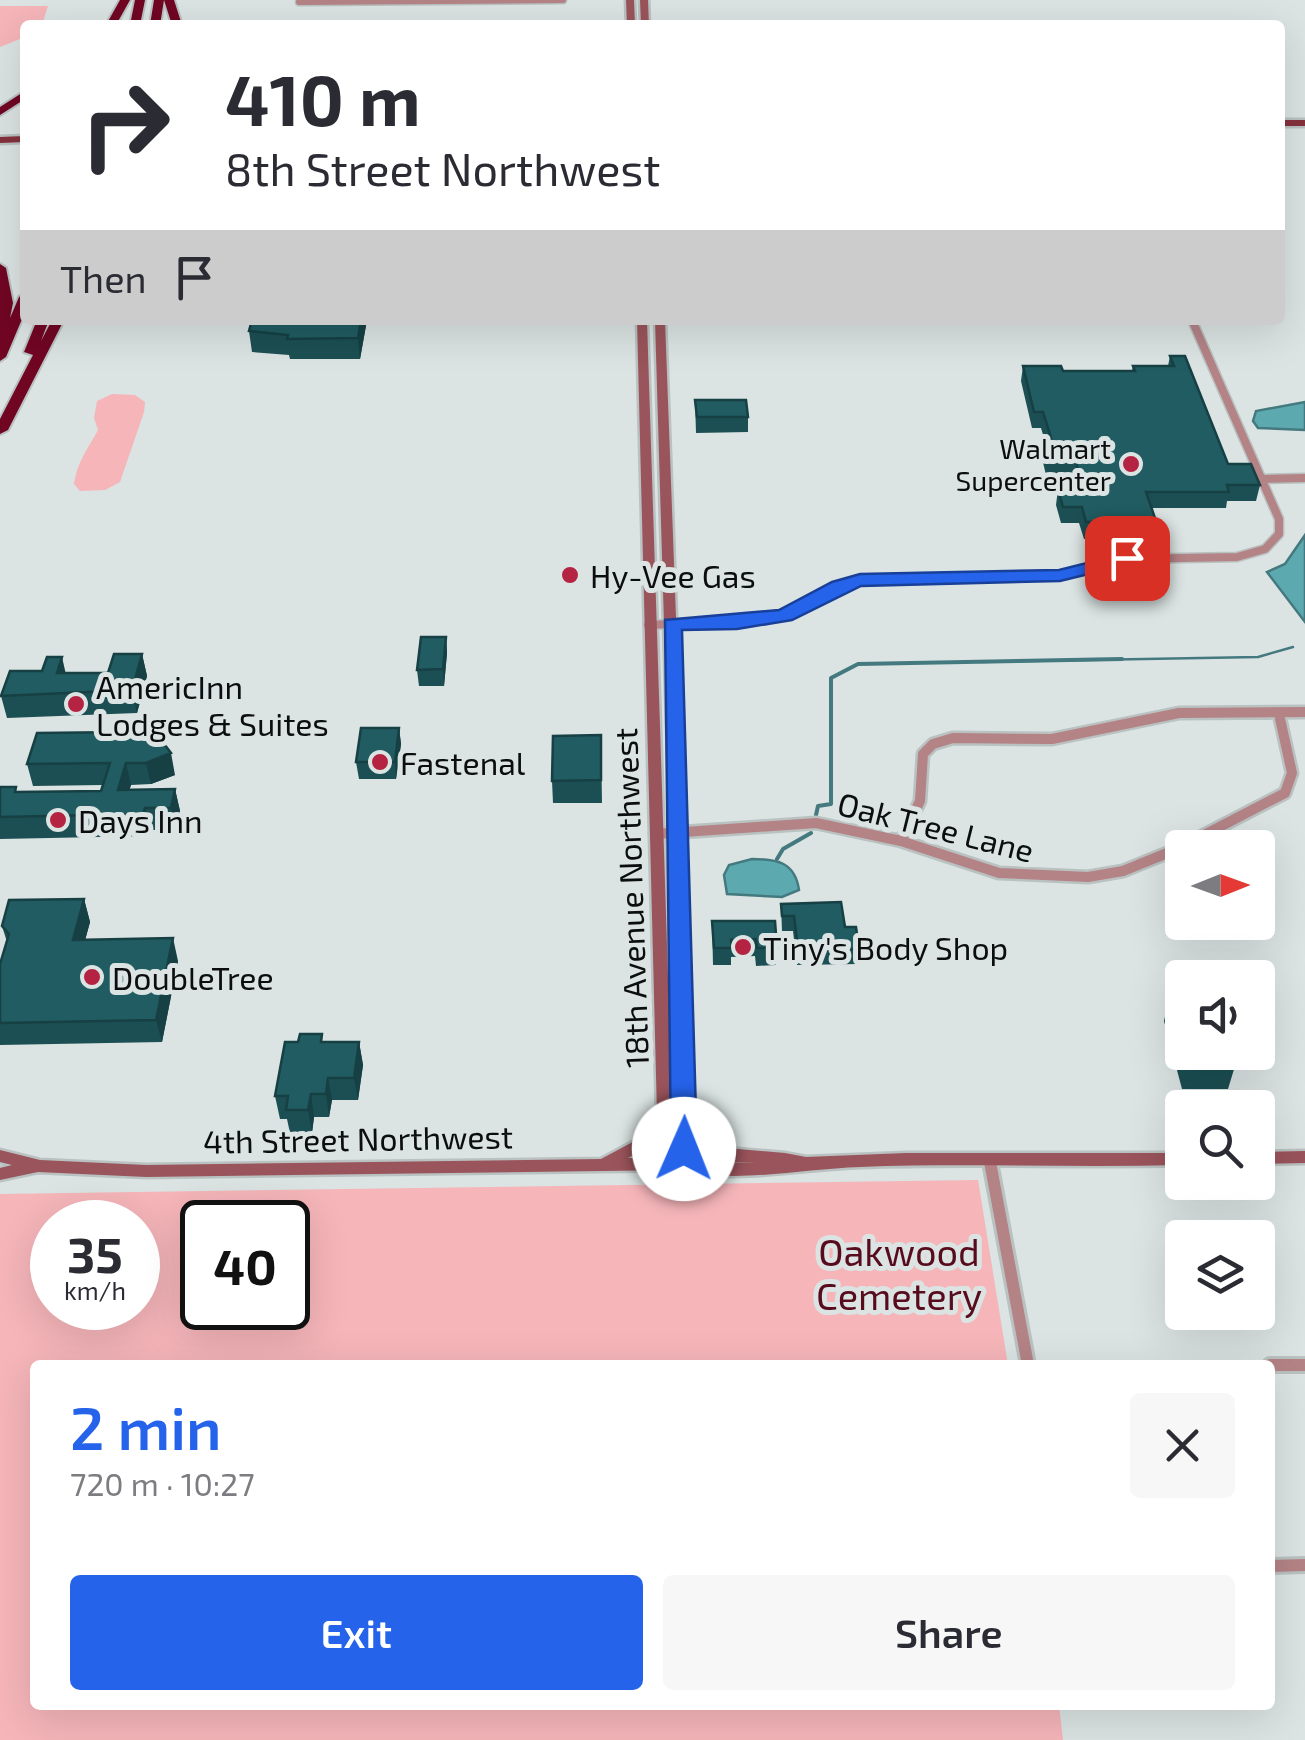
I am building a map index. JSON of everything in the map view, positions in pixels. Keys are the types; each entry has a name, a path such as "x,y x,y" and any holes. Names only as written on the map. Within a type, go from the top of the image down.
{"highway":[{"path":"0,268 7,303 0,336"},
{"path":"0,357 20,309"},
{"path":"0,431 41,325"},
{"path":"0,431 55,325"}],"street":[{"path":"299,2 563,0"},
{"name":"18th Avenue Northwest","path":"642,325 664,1117 668,1150 677,1164"},
{"name":"18th Avenue Northwest","path":"660,325 687,1130 677,1164"},
{"path":"648,625 737,623 785,616 829,590 860,580 1060,576 1127,558 1253,554 1273,543 1280,530 1262,479 1194,325"},
{"path":"1262,479 1305,478"},
{"path":"901,840 920,802 924,754 943,740 1052,739 1190,712 1305,712"},
{"name":"Oak Tree Lane","path":"655,834 803,822 901,840 1014,876 1088,877 1122,870 1177,849 1285,793 1292,773 1279,714"},
{"path":"659,945 678,944"},
{"path":"594,1165 621,1157 648,1141 664,1117"},
{"path":"687,1130 698,1147 714,1156"},
{"name":"4th Street Northwest","path":"677,1164 714,1156 749,1155 811,1163"},
{"name":"4th Street Northwest","path":"0,1156 40,1166 146,1170 677,1164 732,1171 811,1163 1165,1159"},
{"path":"1275,1158 1305,1158"},
{"path":"990,1162 1027,1360"},
{"name":"4th Street Northwest","path":"0,1174 40,1166"},
{"path":"1275,1365 1305,1365"},
{"path":"1275,1566 1305,1565"}],"green space":[{"path":"0,6 48,6 44,20 20,20 20,39 0,47"},
{"path":"112,394 135,395 145,402 144,412 120,482 105,490 80,491 74,484 98,430 94,418 97,401"},
{"name":"Oakwood Cemetery","path":"978,1180 1007,1360 30,1360 30,1710 1060,1710 1063,1740 0,1740 0,1194"}],"water":[{"path":"1305,402 1305,430 1258,428 1253,421 1256,411"},
{"path":"1305,535 1305,622 1267,572 1285,564"},
{"path":"752,859 783,864 793,873 799,890 782,897 727,894 724,875 729,865"}],"building":[{"path":"251,325 360,325 358,338 287,339 288,335 249,331"},
{"name":"Walmart Supercenter","path":"1170,356 1185,356 1228,464 1251,464 1260,485 1227,485 1229,492 1146,492 1156,521 1086,522 1082,507 1063,507 1058,489 1083,488 1075,459 1049,459 1043,438 1051,438 1043,412 1034,412 1023,366 1061,366 1063,371 1135,371 1133,366 1174,366"},
{"path":"695,400 746,400 748,417 697,417"},
{"path":"421,637 446,637 443,669 417,670"},
{"path":"114,654 142,654 132,690 1,696 10,671 42,671 47,657 62,657 57,673 108,673"},
{"path":"148,723 171,753 146,763 126,763 118,790 175,789 171,808 145,808 143,814 0,817 0,787 16,787 15,792 101,791 110,763 27,764 37,733 126,732"},
{"path":"361,728 399,728 395,762 356,762"},
{"path":"601,735 601,780 552,781 553,736"},
{"name":"DoubleTree","path":"84,899 73,940 173,938 156,1020 0,1023 0,964 9,934 2,926 9,900"},
{"path":"841,902 845,927 856,927 859,949 798,949 794,916 782,916 781,904"},
{"path":"712,921 775,921 777,948 757,948 756,939 731,940 732,948 714,948"},
{"path":"300,1034 322,1034 321,1042 359,1042 354,1078 328,1078 326,1094 311,1094 308,1110 286,1110 288,1096 275,1096 285,1042 298,1042"}],"waterway":[{"path":"979,662 1258,657 1293,647"},
{"path":"816,815 818,806 831,804 831,678 858,664 1122,659"},
{"path":"777,859 783,849 811,833"}],"place":[{"name":"Walmart Supercenter","path":"1131,464"},
{"name":"Hy-Vee Gas","path":"570,575"},
{"name":"AmericInn Lodges & Suites","path":"76,704"},
{"name":"Fastenal","path":"380,762"},
{"name":"Days Inn","path":"58,820"},
{"name":"Tiny's Body Shop","path":"743,947"},
{"name":"DoubleTree","path":"92,977"}],"route":[{"path":"684,1149 687,1130 678,944 672,624 737,623 785,616 839,586 860,580 1060,576 1127,558"}]}
